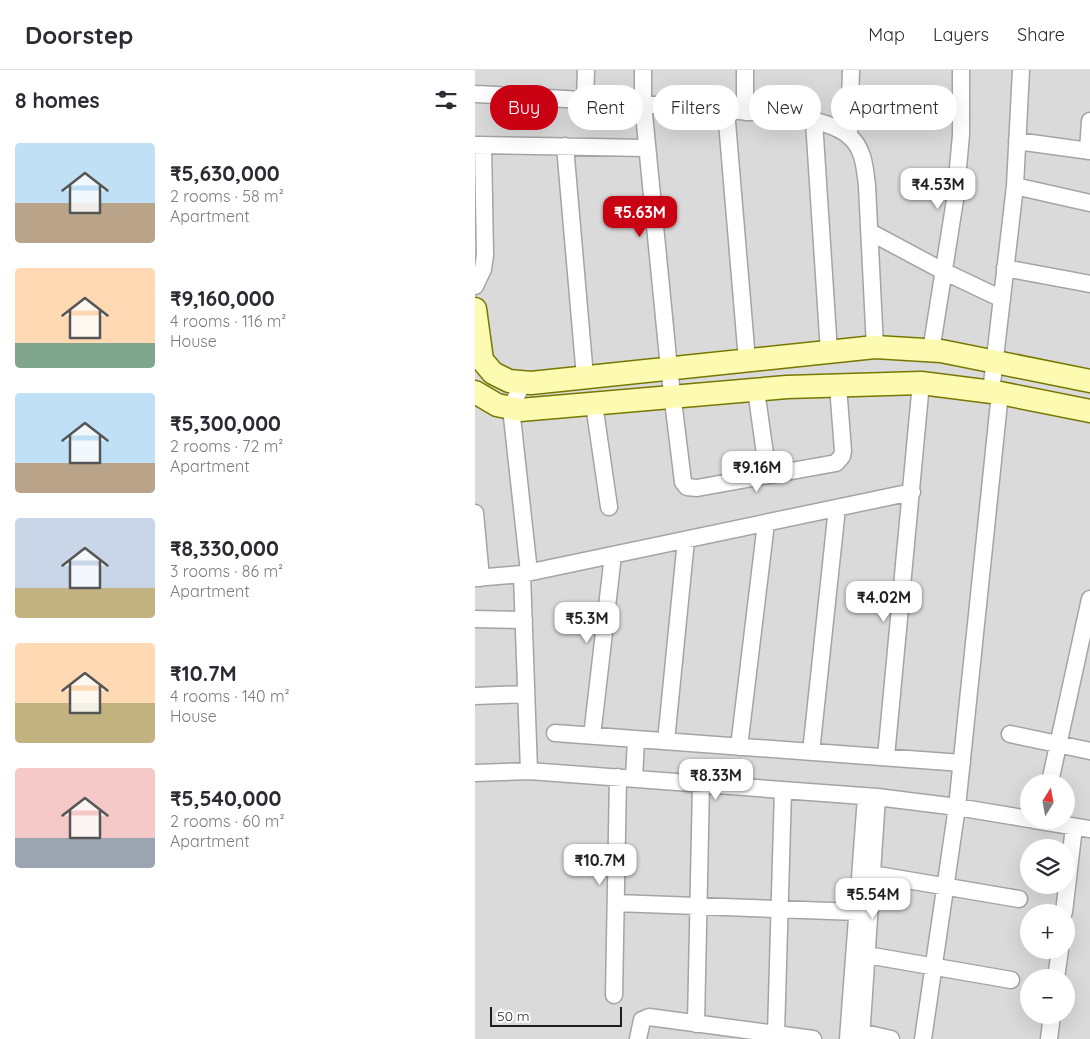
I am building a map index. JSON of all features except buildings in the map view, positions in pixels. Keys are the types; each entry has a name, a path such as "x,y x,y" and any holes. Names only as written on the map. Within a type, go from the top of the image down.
{"main road":[{"path":"475,309 482,360 493,373 509,381 531,383 875,347 931,351 995,361 1090,381"},
{"path":"475,392 497,405 520,410 756,390 921,383 996,392 1090,412"}],"street":[{"path":"586,70 586,85"},
{"path":"643,70 643,85"},
{"path":"745,70 745,112"},
{"path":"849,136 851,70"},
{"path":"931,351 955,200 961,135 961,70"},
{"path":"923,1039 946,887 962,763 996,392 995,361 1015,186 1021,70"},
{"path":"475,94 568,99"},
{"path":"653,105 643,104 669,368 683,482 687,487 697,488 840,460 843,451 838,386"},
{"path":"739,111 749,112"},
{"path":"1017,141 1089,151 1090,122"},
{"path":"821,123 849,136 857,144 864,162 870,232 875,347"},
{"path":"728,130 747,360"},
{"path":"815,130 829,352"},
{"path":"475,286 483,269 485,255 479,145 647,148"},
{"path":"565,146 585,377"},
{"path":"1015,186 1090,203"},
{"path":"870,232 1001,299"},
{"path":"1005,268 1090,284"},
{"path":"523,382 511,408 526,573 524,620 529,771"},
{"path":"886,757 921,383"},
{"path":"756,390 768,475"},
{"path":"593,404 609,507"},
{"path":"475,513 478,578 526,573 912,492"},
{"path":"811,752 837,508"},
{"path":"739,747 766,523"},
{"path":"666,741 686,540"},
{"path":"592,736 613,555"},
{"path":"1052,774 1089,599"},
{"path":"475,619 524,620"},
{"path":"475,696 526,694"},
{"path":"555,733 962,763"},
{"path":"1010,734 1090,751"},
{"path":"634,778 636,739"},
{"path":"475,773 529,771 872,797 957,807 1020,817"},
{"path":"614,995 618,777"},
{"path":"696,1024 701,784"},
{"path":"776,1034 783,790"},
{"path":"855,1035 867,955 872,874 872,797"},
{"path":"855,1035 858,912 872,797"},
{"path":"1066,904 1082,828"},
{"path":"872,874 1019,899"},
{"path":"616,903 858,912"},
{"path":"867,955 1011,980"},
{"path":"638,1039 642,1020 649,1017 696,1024 739,1034 776,1034 813,1039"},
{"path":"1049,1039 1051,1024"},
{"path":"855,1035 891,1039"}],"shaded area":[{"path":"475,70 1090,70 1090,1039 475,1039"}]}
